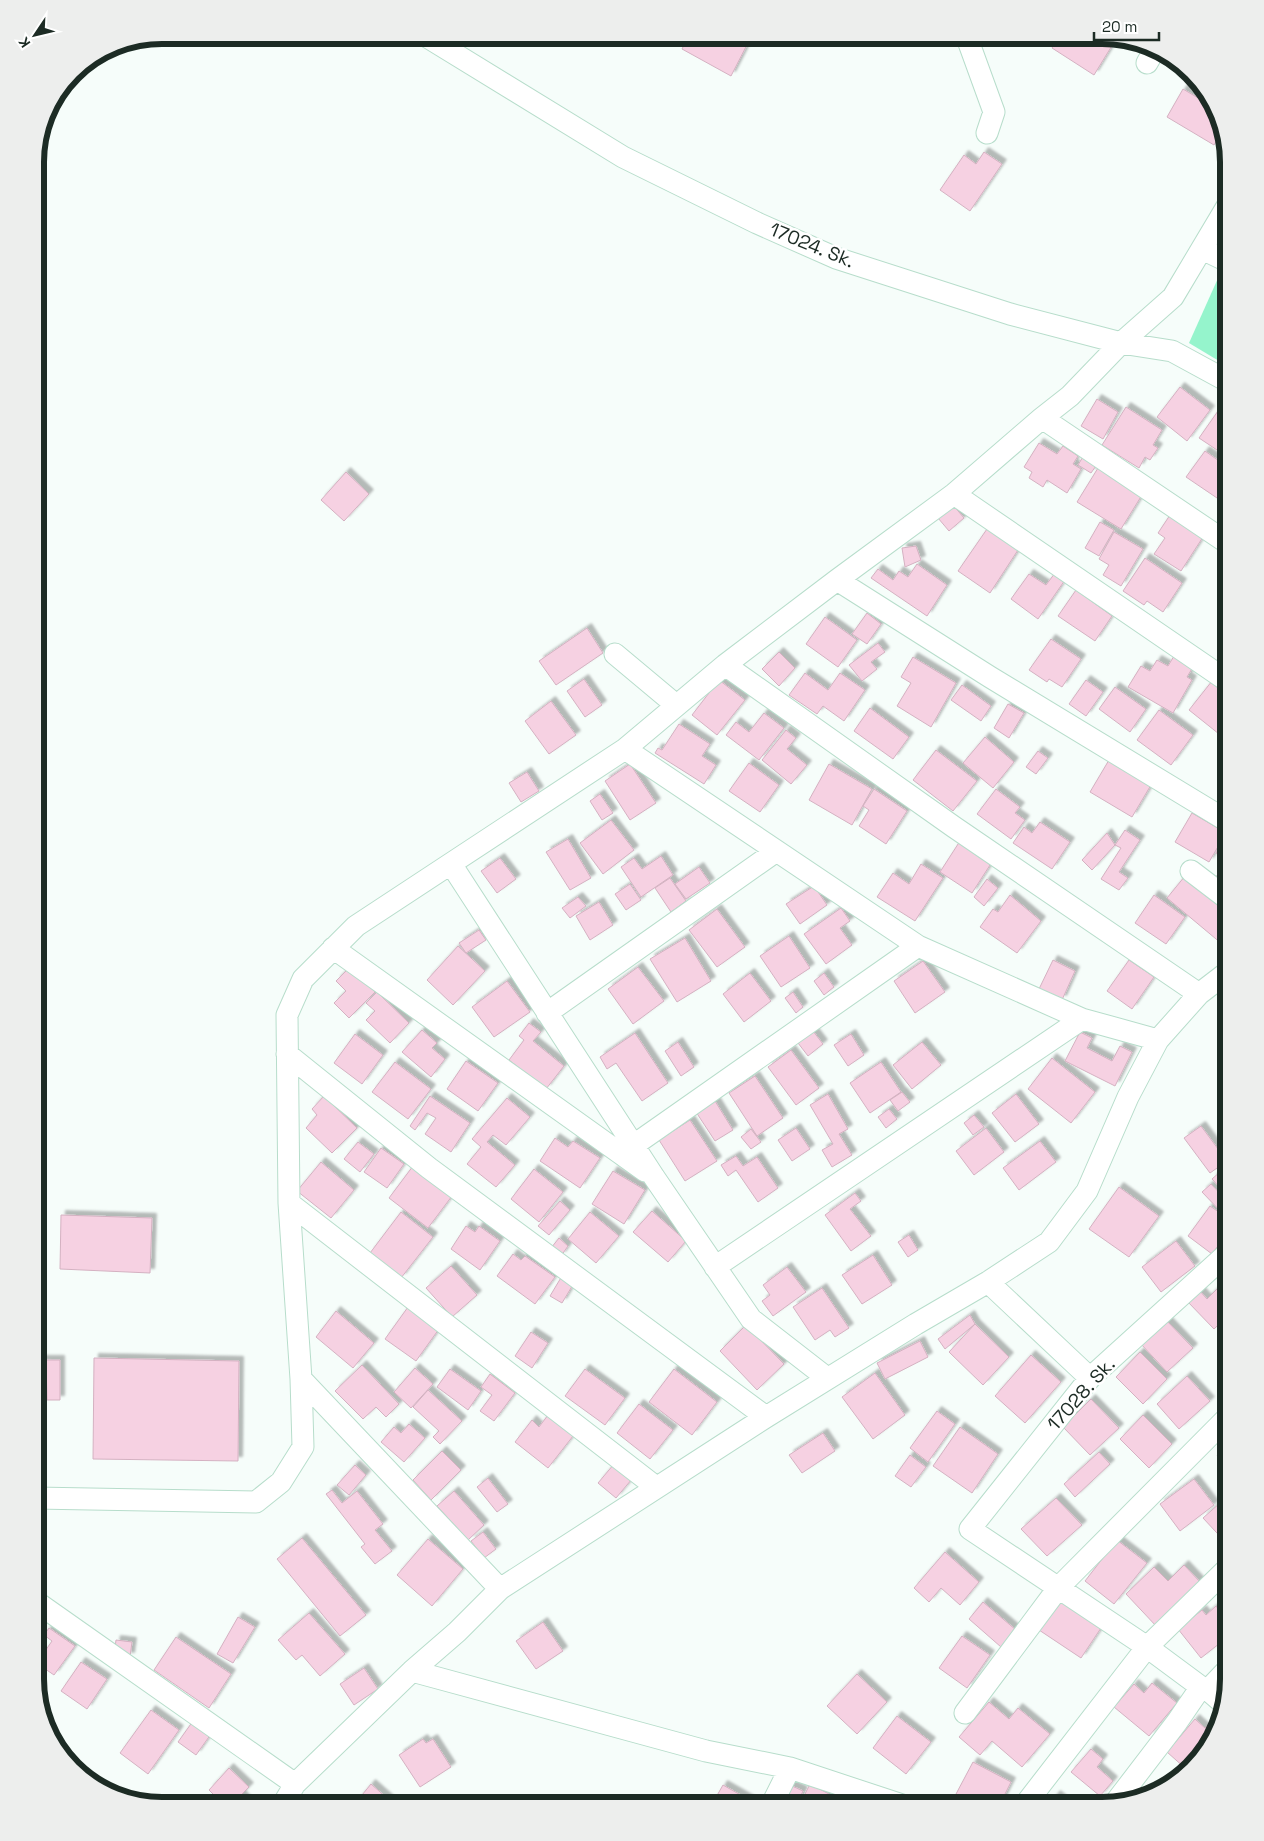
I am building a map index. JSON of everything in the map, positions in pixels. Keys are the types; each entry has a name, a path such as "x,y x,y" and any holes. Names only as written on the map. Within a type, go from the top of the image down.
{"street":[{"name":"17024. Sk.","path":"439,44 623,157 836,258 1010,314 1121,344 1172,351 1220,377"},
{"path":"969,44 994,112 987,133"},
{"path":"44,1498 256,1502 281,1482 303,1446 301,1379 289,1203 287,1015 303,979 356,926 625,749 725,665 954,494 1070,396 1121,344 1173,297 1220,218"},
{"path":"1202,249 1220,258"},
{"path":"1042,418 1220,538"},
{"path":"954,494 1220,676"},
{"path":"837,580 990,677 1220,817"},
{"path":"615,654 676,705"},
{"path":"725,665 954,827 1200,994"},
{"path":"625,749 775,852 918,946 1082,1019 1158,1040"},
{"path":"547,1013 775,852"},
{"path":"451,864 654,1178 751,1319 827,1378"},
{"path":"1191,871 1220,893"},
{"path":"634,1145 918,946"},
{"path":"332,948 654,1178"},
{"path":"287,1797 295,1784 412,1672 458,1632 500,1589 827,1378 988,1282 1049,1242 1087,1191 1128,1097 1158,1040 1200,994 1220,978"},
{"path":"715,1267 1082,1019"},
{"path":"287,1054 429,1168 766,1417"},
{"path":"289,1203 656,1487"},
{"name":"17028. Sk.","path":"1059,1587 970,1529 1090,1378 1220,1260"},
{"path":"988,1282 1090,1378"},
{"path":"301,1379 500,1589"},
{"path":"965,1713 1059,1587 1220,1425"},
{"path":"1031,1797 1148,1647 1220,1576"},
{"path":"1059,1587 1148,1647 1211,1693"},
{"path":"44,1607 295,1784"},
{"path":"412,1672 706,1751 790,1768 878,1797"},
{"path":"1121,1795 1177,1722 1211,1693 1220,1681"},
{"path":"776,1797 790,1768"}],"green space":[{"path":"1219,276 1220,362 1189,343"}],"building":[{"path":"684,44 747,44 731,76 682,49"},
{"path":"1054,44 1113,44 1094,75 1052,48"},
{"path":"1183,89 1203,101 1211,116 1218,139 1214,145 1167,117"},
{"path":"984,152 1002,164 970,211 940,190 964,155 976,164"},
{"path":"1180,387 1210,410 1187,441 1157,417"},
{"path":"1097,399 1118,412 1103,439 1081,426"},
{"path":"1126,407 1162,430 1153,445 1158,448 1150,460 1145,457 1139,468 1102,445"},
{"path":"1220,408 1220,452 1199,438"},
{"path":"1039,443 1057,454 1063,446 1078,456 1073,464 1081,469 1067,493 1047,480 1043,487 1029,478 1032,472 1024,467"},
{"path":"1205,451 1220,462 1220,494 1217,498 1186,477"},
{"path":"1084,455 1098,463 1091,473 1078,465"},
{"path":"1098,468 1142,495 1121,529 1077,502"},
{"path":"346,472 369,494 344,521 321,500"},
{"path":"953,505 964,518 949,531 938,518"},
{"path":"1170,515 1203,537 1181,571 1154,554 1165,538 1158,533"},
{"path":"1100,522 1114,530 1099,556 1085,548"},
{"path":"987,529 1018,550 990,593 958,571"},
{"path":"1114,532 1143,549 1121,586 1103,575 1109,565 1099,559"},
{"path":"916,546 921,560 905,567 902,548"},
{"path":"1145,558 1182,583 1163,612 1147,601 1144,605 1123,591"},
{"path":"917,564 947,585 927,616 871,578 878,569 893,580 899,571 908,577"},
{"path":"1055,573 1065,580 1038,619 1011,599 1029,574 1046,585"},
{"path":"1076,590 1112,616 1095,641 1058,616"},
{"path":"867,613 881,624 867,644 852,634"},
{"path":"825,617 857,640 838,667 806,644"},
{"path":"587,628 603,653 556,685 539,661"},
{"path":"1051,639 1081,659 1062,687 1049,679 1047,682 1029,670"},
{"path":"878,643 885,652 871,662 877,669 862,681 849,665"},
{"path":"779,652 795,668 779,686 762,669"},
{"path":"1174,656 1193,667 1187,677 1192,680 1173,713 1128,687 1141,666 1150,671 1157,660 1168,666"},
{"path":"913,657 956,683 931,727 897,706 911,683 901,677"},
{"path":"805,673 828,690 840,673 865,690 844,721 823,706 817,714 789,695"},
{"path":"584,679 602,705 585,717 567,691"},
{"path":"719,680 745,700 717,735 692,715"},
{"path":"1086,680 1103,692 1086,716 1069,704"},
{"path":"1212,681 1220,687 1219,734 1189,710"},
{"path":"962,685 991,706 981,721 951,700"},
{"path":"1115,687 1146,709 1130,732 1099,709"},
{"path":"551,701 576,735 549,754 525,721"},
{"path":"1008,704 1024,713 1009,738 994,728"},
{"path":"870,708 909,737 893,759 854,731"},
{"path":"1159,710 1193,735 1171,765 1137,740"},
{"path":"764,713 784,728 759,760 726,735 736,722 749,732"},
{"path":"679,724 710,744 702,756 716,765 704,784 655,753 658,748 662,750"},
{"path":"786,730 796,738 787,749 807,765 791,784 762,760"},
{"path":"985,737 1014,762 993,788 963,763"},
{"path":"936,750 977,781 953,811 913,780"},
{"path":"1038,751 1048,758 1036,774 1026,767"},
{"path":"1109,760 1151,785 1132,817 1090,792"},
{"path":"749,763 779,785 760,812 729,791"},
{"path":"630,764 656,803 630,820 605,781"},
{"path":"829,764 872,789 852,825 809,800"},
{"path":"527,772 539,791 521,802 509,783"},
{"path":"874,789 907,811 886,844 859,826 869,810 863,806"},
{"path":"996,789 1020,807 1015,813 1025,820 1011,839 977,814"},
{"path":"600,794 613,813 602,820 590,801"},
{"path":"1192,813 1220,829 1220,843 1209,862 1175,842"},
{"path":"611,820 634,850 603,874 580,843"},
{"path":"1040,822 1070,842 1052,869 1013,843 1024,827 1032,833"},
{"path":"1125,830 1140,840 1119,872 1128,878 1119,890 1101,879 1121,848 1115,845"},
{"path":"1107,833 1115,845 1092,870 1082,860"},
{"path":"568,839 591,878 570,890 546,852"},
{"path":"960,841 992,862 972,893 940,872"},
{"path":"1220,847 1220,856 1216,853"},
{"path":"661,856 673,875 641,897 621,867 634,858 642,869"},
{"path":"500,858 516,879 497,893 481,871"},
{"path":"921,864 943,878 915,921 877,897 893,873 909,884"},
{"path":"699,867 710,883 686,899 675,884"},
{"path":"1220,871 1220,880 1216,877"},
{"path":"1185,876 1220,906 1220,942 1167,898"},
{"path":"670,878 686,901 671,912 655,888"},
{"path":"987,879 998,888 984,906 974,897"},
{"path":"630,884 641,900 626,910 615,894"},
{"path":"814,886 827,905 800,924 786,904"},
{"path":"1010,895 1041,921 1017,953 980,927 993,909 998,912"},
{"path":"1154,895 1185,917 1166,944 1135,923"},
{"path":"578,897 586,906 570,918 562,908"},
{"path":"599,902 613,925 590,940 576,916"},
{"path":"841,908 850,921 840,928 852,945 826,964 804,934"},
{"path":"717,909 745,947 717,967 689,930"},
{"path":"479,930 486,940 466,953 459,943"},
{"path":"789,936 810,968 781,987 760,956"},
{"path":"685,938 711,981 677,1002 650,959"},
{"path":"458,946 485,971 453,1005 427,980"},
{"path":"1053,960 1075,971 1062,1000 1039,989"},
{"path":"1129,960 1154,977 1132,1009 1107,991"},
{"path":"923,961 945,992 915,1013 894,981"},
{"path":"350,967 375,992 349,1018 334,1003 346,991 336,981"},
{"path":"638,967 664,1001 633,1024 608,989"},
{"path":"750,973 771,1001 744,1022 723,994"},
{"path":"824,973 834,987 824,995 814,981"},
{"path":"507,981 530,1012 494,1037 472,1007"},
{"path":"377,992 409,1023 390,1043 366,1020 375,1011 366,1003"},
{"path":"793,992 803,1007 796,1013 785,998"},
{"path":"529,1023 541,1032 533,1041 564,1066 546,1089 509,1060 524,1040 519,1036"},
{"path":"422,1030 437,1043 432,1048 445,1059 431,1077 402,1052"},
{"path":"813,1031 823,1044 808,1056 798,1043"},
{"path":"1080,1032 1092,1038 1087,1048 1112,1061 1120,1046 1132,1052 1115,1086 1065,1061"},
{"path":"635,1033 668,1083 642,1101 616,1063 607,1069 600,1057"},
{"path":"355,1034 383,1055 362,1084 334,1063"},
{"path":"851,1034 864,1055 848,1066 834,1045"},
{"path":"678,1042 694,1067 681,1076 665,1051"},
{"path":"922,1042 941,1065 912,1089 893,1065"},
{"path":"791,1050 819,1088 796,1105 768,1067"},
{"path":"1052,1058 1095,1092 1071,1123 1028,1089"},
{"path":"466,1061 498,1083 478,1111 447,1089"},
{"path":"395,1062 431,1089 408,1119 372,1092"},
{"path":"881,1062 901,1092 870,1113 850,1083"},
{"path":"755,1076 783,1118 757,1136 729,1093"},
{"path":"902,1092 910,1102 898,1111 890,1100"},
{"path":"828,1094 848,1129 839,1134 852,1155 832,1167 822,1150 833,1144 810,1105"},
{"path":"1016,1094 1039,1124 1015,1142 992,1113"},
{"path":"324,1096 357,1128 332,1153 306,1128 317,1115 312,1109"},
{"path":"430,1096 470,1123 451,1152 425,1134 436,1118 427,1113 415,1130 410,1126"},
{"path":"507,1098 530,1117 506,1145 493,1135 487,1142 515,1165 496,1187 467,1164 481,1147 472,1139"},
{"path":"715,1101 733,1130 715,1141 696,1112"},
{"path":"889,1109 897,1119 886,1128 878,1117"},
{"path":"974,1115 984,1127 973,1135 964,1123"},
{"path":"690,1120 717,1161 685,1181 659,1140"},
{"path":"1201,1126 1220,1152 1220,1166 1210,1173 1184,1138"},
{"path":"796,1128 810,1149 792,1161 778,1140"},
{"path":"986,1128 1004,1152 974,1175 956,1151"},
{"path":"751,1129 761,1142 751,1149 741,1137"},
{"path":"555,1138 568,1147 573,1141 600,1158 580,1188 540,1161"},
{"path":"1040,1141 1056,1162 1019,1190 1003,1168"},
{"path":"358,1142 374,1154 360,1172 344,1159"},
{"path":"381,1148 404,1164 387,1188 364,1172"},
{"path":"736,1156 743,1166 757,1157 778,1188 758,1202 736,1170 728,1176 721,1165"},
{"path":"321,1162 354,1190 331,1218 297,1191"},
{"path":"413,1166 452,1196 428,1228 389,1198"},
{"path":"534,1169 563,1192 539,1222 511,1199"},
{"path":"613,1171 645,1190 624,1224 592,1204"},
{"path":"1220,1172 1220,1188 1212,1179"},
{"path":"1211,1184 1220,1194 1220,1211 1202,1192"},
{"path":"1119,1187 1159,1216 1129,1257 1089,1229"},
{"path":"855,1193 861,1201 850,1209 871,1236 851,1251 825,1215"},
{"path":"560,1201 570,1210 549,1235 538,1226"},
{"path":"1210,1206 1220,1213 1220,1243 1212,1254 1188,1236"},
{"path":"652,1211 686,1241 668,1262 633,1232"},
{"path":"401,1212 433,1237 401,1278 370,1253"},
{"path":"590,1212 619,1236 596,1263 568,1239"},
{"path":"61,1215 152,1218 150,1273 60,1269"},
{"path":"466,1226 475,1232 479,1226 500,1241 480,1270 451,1249"},
{"path":"909,1235 918,1250 908,1257 898,1242"},
{"path":"559,1238 568,1246 561,1256 551,1248"},
{"path":"1176,1241 1195,1266 1161,1292 1142,1267"},
{"path":"513,1254 521,1260 525,1256 555,1277 535,1304 497,1276"},
{"path":"873,1255 892,1285 862,1304 842,1275"},
{"path":"451,1266 477,1295 452,1317 426,1288"},
{"path":"787,1267 806,1292 773,1316 762,1301 770,1295 763,1285"},
{"path":"562,1276 574,1283 562,1303 550,1296"},
{"path":"1220,1286 1220,1323 1214,1329 1187,1301 1199,1290 1207,1299"},
{"path":"822,1288 849,1328 835,1337 830,1330 815,1340 793,1307"},
{"path":"408,1307 439,1329 416,1361 385,1339"},
{"path":"336,1311 374,1343 353,1368 316,1337"},
{"path":"970,1315 975,1324 945,1349 938,1339"},
{"path":"1165,1319 1193,1348 1167,1372 1140,1343"},
{"path":"975,1324 1009,1357 983,1385 949,1352"},
{"path":"746,1325 784,1364 757,1390 720,1351"},
{"path":"531,1332 548,1343 532,1368 515,1356"},
{"path":"920,1341 928,1357 885,1379 877,1363"},
{"path":"1140,1352 1167,1379 1143,1404 1116,1377"},
{"path":"1031,1355 1061,1382 1025,1423 995,1396"},
{"path":"94,1358 239,1361 238,1461 93,1459"},
{"path":"44,1360 60,1360 60,1400 47,1400 46,1364 44,1364"},
{"path":"362,1365 399,1404 386,1417 376,1407 363,1419 335,1391"},
{"path":"415,1368 433,1384 411,1408 394,1392"},
{"path":"450,1369 481,1391 468,1410 437,1387"},
{"path":"585,1369 625,1398 605,1425 565,1396"},
{"path":"674,1369 717,1402 692,1435 649,1402"},
{"path":"875,1373 905,1415 873,1439 842,1397"},
{"path":"490,1374 515,1393 494,1421 480,1411 492,1395 481,1387"},
{"path":"1187,1376 1210,1401 1179,1429 1157,1404"},
{"path":"428,1390 462,1421 440,1444 433,1437 439,1431 413,1407"},
{"path":"1091,1399 1119,1428 1090,1455 1063,1427"},
{"path":"639,1404 673,1430 650,1459 617,1433"},
{"path":"551,1411 577,1431 548,1468 515,1442 532,1420 539,1427"},
{"path":"937,1411 955,1424 928,1462 910,1448"},
{"path":"1143,1415 1172,1444 1149,1468 1120,1439"},
{"path":"409,1424 425,1438 404,1462 381,1442 394,1427 401,1433"},
{"path":"960,1427 998,1454 972,1493 933,1466"},
{"path":"823,1433 835,1451 802,1473 789,1455"},
{"path":"442,1451 461,1470 431,1500 413,1480"},
{"path":"1099,1452 1110,1464 1075,1497 1064,1484"},
{"path":"910,1455 926,1467 911,1487 895,1476"},
{"path":"614,1464 632,1479 616,1498 598,1483"},
{"path":"355,1465 366,1475 349,1495 337,1485"},
{"path":"488,1478 508,1504 497,1512 477,1487"},
{"path":"1194,1479 1214,1505 1180,1531 1160,1504"},
{"path":"332,1490 342,1503 357,1491 383,1524 375,1530 392,1551 375,1564 361,1547 365,1544 326,1494"},
{"path":"454,1491 484,1525 468,1540 437,1506"},
{"path":"1056,1498 1082,1525 1047,1556 1021,1529"},
{"path":"1220,1503 1220,1536 1203,1518"},
{"path":"483,1532 496,1549 484,1558 471,1541"},
{"path":"302,1538 366,1615 340,1636 277,1559"},
{"path":"428,1539 463,1569 432,1606 397,1575"},
{"path":"1117,1540 1147,1563 1114,1604 1085,1581"},
{"path":"945,1552 979,1582 960,1605 941,1588 929,1602 914,1588"},
{"path":"1184,1565 1202,1584 1157,1627 1126,1594 1154,1567 1168,1581"},
{"path":"1060,1600 1101,1628 1081,1658 1039,1630"},
{"path":"983,1602 1016,1630 1001,1647 969,1619"},
{"path":"1216,1606 1220,1611 1220,1643 1201,1658 1178,1629 1202,1610 1206,1615"},
{"path":"309,1613 345,1654 320,1676 302,1655 296,1660 278,1640"},
{"path":"238,1617 255,1627 233,1663 217,1654"},
{"path":"543,1622 563,1651 536,1669 516,1641"},
{"path":"49,1628 75,1646 54,1675 44,1668 44,1653 52,1641 44,1635"},
{"path":"962,1636 990,1655 967,1688 939,1668"},
{"path":"176,1637 231,1674 209,1708 154,1670"},
{"path":"116,1640 132,1642 130,1657 114,1655"},
{"path":"81,1662 107,1679 87,1709 61,1691"},
{"path":"364,1668 378,1689 354,1705 340,1684"},
{"path":"857,1674 887,1702 857,1734 827,1706"},
{"path":"1152,1683 1177,1703 1149,1736 1114,1707 1134,1684 1144,1693"},
{"path":"989,1702 1009,1719 1018,1708 1050,1734 1022,1767 992,1741 980,1755 959,1737"},
{"path":"151,1710 179,1730 148,1774 120,1753"},
{"path":"897,1716 931,1742 906,1774 873,1748"},
{"path":"1195,1719 1205,1728 1210,1723 1211,1724 1196,1751 1183,1766 1167,1752"},
{"path":"193,1721 211,1734 196,1755 178,1742"},
{"path":"423,1739 426,1743 433,1739 451,1767 420,1787 399,1755"},
{"path":"1091,1749 1103,1759 1097,1767 1113,1781 1100,1796 1071,1772"},
{"path":"973,1762 1011,1782 1004,1797 962,1797 956,1794"},
{"path":"229,1768 249,1787 241,1795 243,1797 216,1797 209,1790"},
{"path":"371,1784 386,1797 360,1797"},
{"path":"810,1784 829,1794 828,1797 804,1797"},
{"path":"723,1785 744,1797 716,1797"},
{"path":"790,1785 803,1791 800,1797 784,1797"}]}
